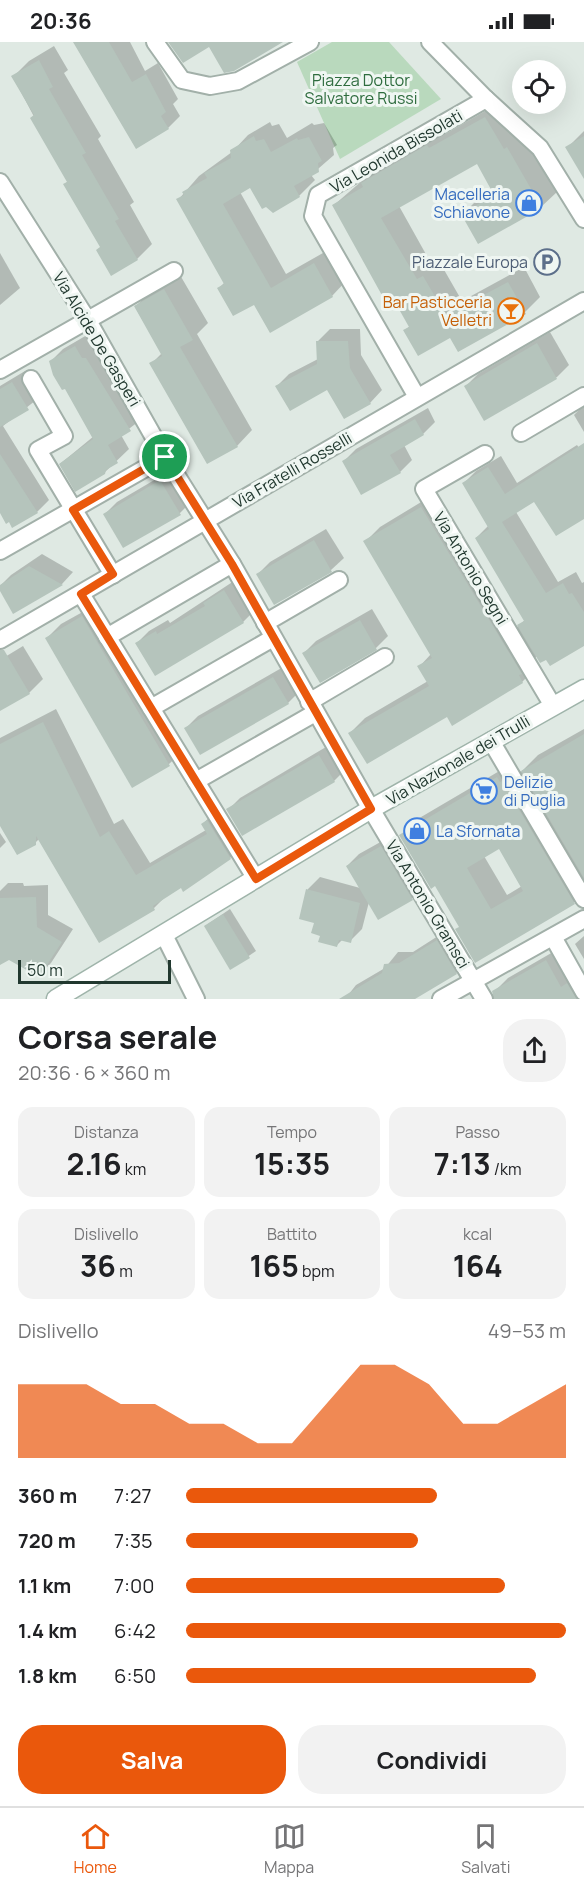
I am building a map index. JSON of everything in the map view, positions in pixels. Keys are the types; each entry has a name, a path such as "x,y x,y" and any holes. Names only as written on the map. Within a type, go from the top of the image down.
{"street":[{"path":"156,42 164,57 182,80 210,86 238,81 310,42"},
{"path":"430,42 486,99 540,148 584,219"},
{"name":"Via Leonida Bissolati","path":"417,397 313,216 318,195 486,99"},
{"name":"Via Alcide De Gasperi","path":"0,182 87,319 165,457 232,564 371,809"},
{"path":"0,370 174,271"},
{"name":"Via Fratelli Rosselli","path":"0,640 584,300"},
{"path":"31,379 64,436 38,450 113,574"},
{"path":"520,433 584,396"},
{"name":"Via Antonio Segni","path":"484,454 424,489 553,706"},
{"path":"0,551 165,457"},
{"path":"107,637 232,564"},
{"path":"265,623 339,580"},
{"path":"81,594 256,879"},
{"path":"151,708 273,638"},
{"path":"196,781 385,657"},
{"name":"Via Nazionale dei Trulli","path":"56,999 371,809 584,689"},
{"path":"491,741 584,898"},
{"name":"Via Antonio Gramsci","path":"371,809 484,999"},
{"path":"441,999 584,919"},
{"path":"164,935 196,999"},
{"path":"553,937 584,992"}],"green space":[{"name":"Piazza Dottor Salvatore Russi","path":"332,42 389,42 441,99 340,159 297,62"}],"building":[{"path":"73,42 109,42 132,82 146,74 166,112 161,116 169,129 136,149"},
{"path":"168,42 283,42 234,71 224,73 209,47 183,63"},
{"path":"39,60 53,87 49,89 86,153 82,155 119,219 115,221 138,260 111,276 96,250 100,247 63,184 67,182 30,118 34,115 11,76"},
{"path":"485,117 504,149 507,147 542,208 478,244 461,214 494,195 477,164 381,218 417,279 423,276 446,315 508,282 526,314 458,352 450,338 418,356 403,330 409,327 391,295 384,299 332,205 363,187 361,183 427,145 429,148"},
{"path":"254,136 256,141 264,139 271,152 297,138 298,140 309,137 322,161 318,163 319,172 294,186 300,197 273,213 266,207 262,209 250,188 223,204 271,288 314,263 333,297 270,333 254,305 233,316 217,288 224,284 176,199 184,195 182,192 207,178 204,173 231,158 230,150"},
{"path":"584,136 584,179 565,147"},
{"path":"164,289 193,340 180,347 238,447 207,464 149,363 162,356 134,306"},
{"path":"316,341 348,341 350,368 371,404 344,419 327,390 290,411 275,386 317,364"},
{"path":"537,343 557,379 484,421 464,386"},
{"path":"75,346 82,358 86,358 131,431 108,445 118,463 106,470 105,474 75,492 59,464 93,439 65,389 62,390 53,375 49,361"},
{"path":"12,382 29,410 0,427 0,389"},
{"path":"415,419 424,435 390,455 401,473 361,495 342,461"},
{"path":"584,443 584,519 556,536 534,502 502,522 546,593 563,583 584,612 584,646 550,666 546,660 540,663 517,625 524,621 475,538 489,529 462,483 488,467 505,494"},
{"path":"0,454 38,513 12,528 9,522 6,524 0,513"},
{"path":"160,480 181,515 123,548 103,514"},
{"path":"421,507 522,674 519,675 523,683 452,726 447,717 367,764 348,733 429,686 417,666 432,658 363,541"},
{"path":"314,540 332,572 274,605 256,574"},
{"path":"29,566 63,585 13,614 0,591 0,585"},
{"path":"224,590 244,623 155,676 135,643 156,631 157,634 205,606 203,603"},
{"path":"82,616 170,766 132,788 45,638"},
{"path":"360,620 377,650 320,683 302,653"},
{"path":"0,650 4,650 30,694 0,711"},
{"path":"273,677 289,704 200,755 184,728"},
{"path":"43,722 100,837 109,831 136,875 207,834 201,824 207,820 231,859 183,892 181,888 153,906 155,910 99,943 36,836 36,845 17,855 0,826 0,744"},
{"path":"584,734 584,878 521,771"},
{"path":"319,755 335,782 242,836 226,809"},
{"path":"497,777 500,782 502,781 575,904 475,963 455,929 459,927 435,886 431,889 399,835","holes":["499,849 523,891 491,909 467,868"]},
{"path":"381,846 413,900 378,920 346,866"},
{"path":"306,889 360,903 351,943 339,940 337,947 318,942 320,936 311,933 314,923 299,919"},
{"path":"36,897 37,927 62,942 39,977 9,960 0,965 0,898"},
{"path":"223,914 250,958 230,970 204,926"},
{"path":"437,940 457,974 415,999 339,999 382,973 384,964 399,963"},
{"path":"546,960 561,987 567,983 577,999 494,999 492,991"}],"place":[{"name":"Macelleria Schiavone","path":"529,203"},
{"name":"Piazzale Europa","path":"547,262"},
{"name":"Bar Pasticceria Velletri","path":"511,311"},
{"name":"Delizie di Puglia","path":"484,791"},
{"name":"La Sfornata","path":"417,831"}],"route":[{"path":"165,457 232,564 371,809 256,879 81,594 113,574 73,510 165,457"}]}
